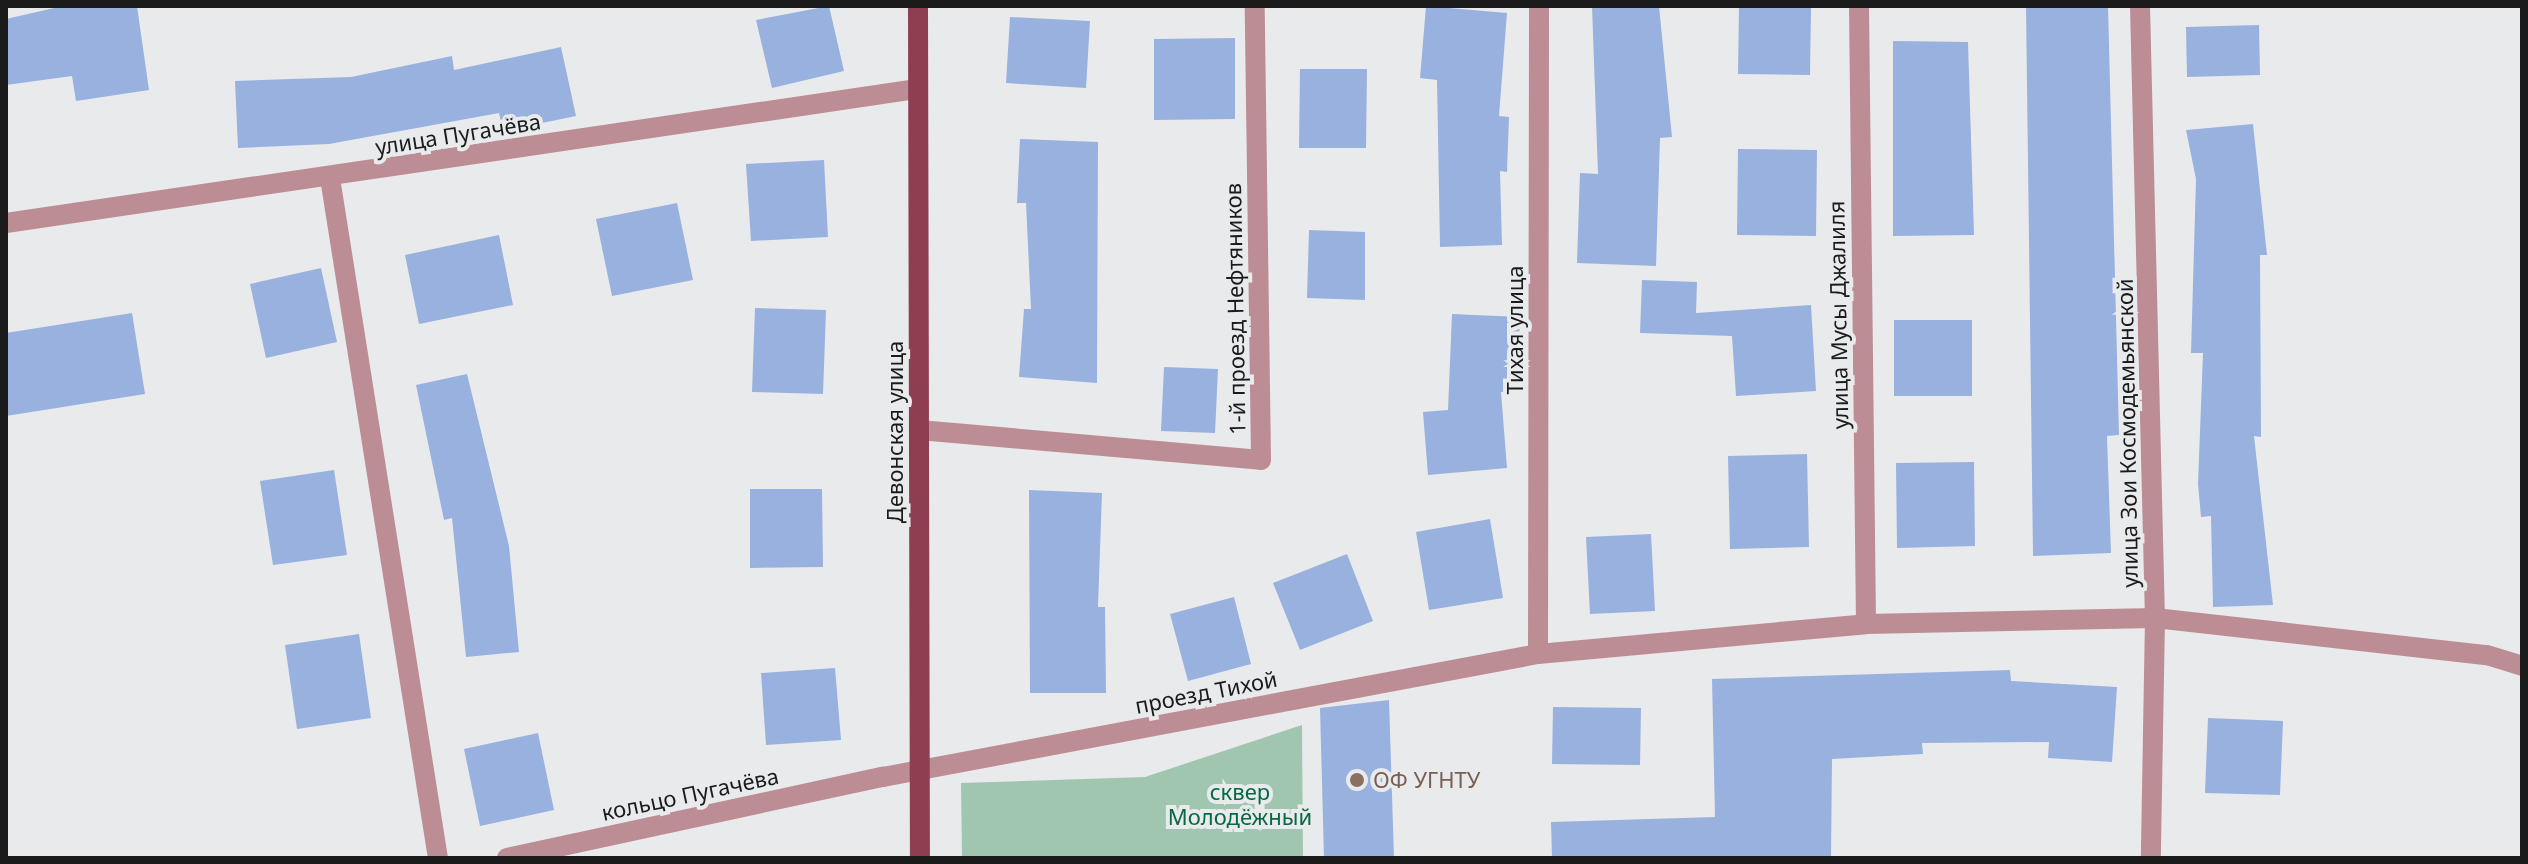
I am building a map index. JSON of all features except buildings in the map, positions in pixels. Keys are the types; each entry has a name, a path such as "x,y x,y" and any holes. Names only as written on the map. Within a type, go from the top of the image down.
{"main road":[{"name":"Девонская улица","path":"918,6 920,858"}],"street":[{"name":"1-й проезд Нефтяников","path":"919,430 1261,460 1255,6"},
{"name":"Тихая улица","path":"1538,654 1539,6"},
{"name":"улица Мусы Джалиля","path":"1859,6 1866,624"},
{"name":"улица Зои Космодемьянской","path":"2140,6 2155,618 2151,858"},
{"name":"улица Пугачёва","path":"6,223 330,178 917,89"},
{"path":"330,178 438,858"},
{"name":"проезд Тихой","path":"883,777 1538,654 1866,624 2155,618 2487,655 2522,666"},
{"name":"кольцо Пугачёва","path":"507,858 883,777"}],"green space":[{"name":"сквер Молодёжный","path":"1302,725 1303,858 962,858 961,783 1145,777"}],"place":[{"name":"ОФ УГНТУ","path":"1357,780"}]}
